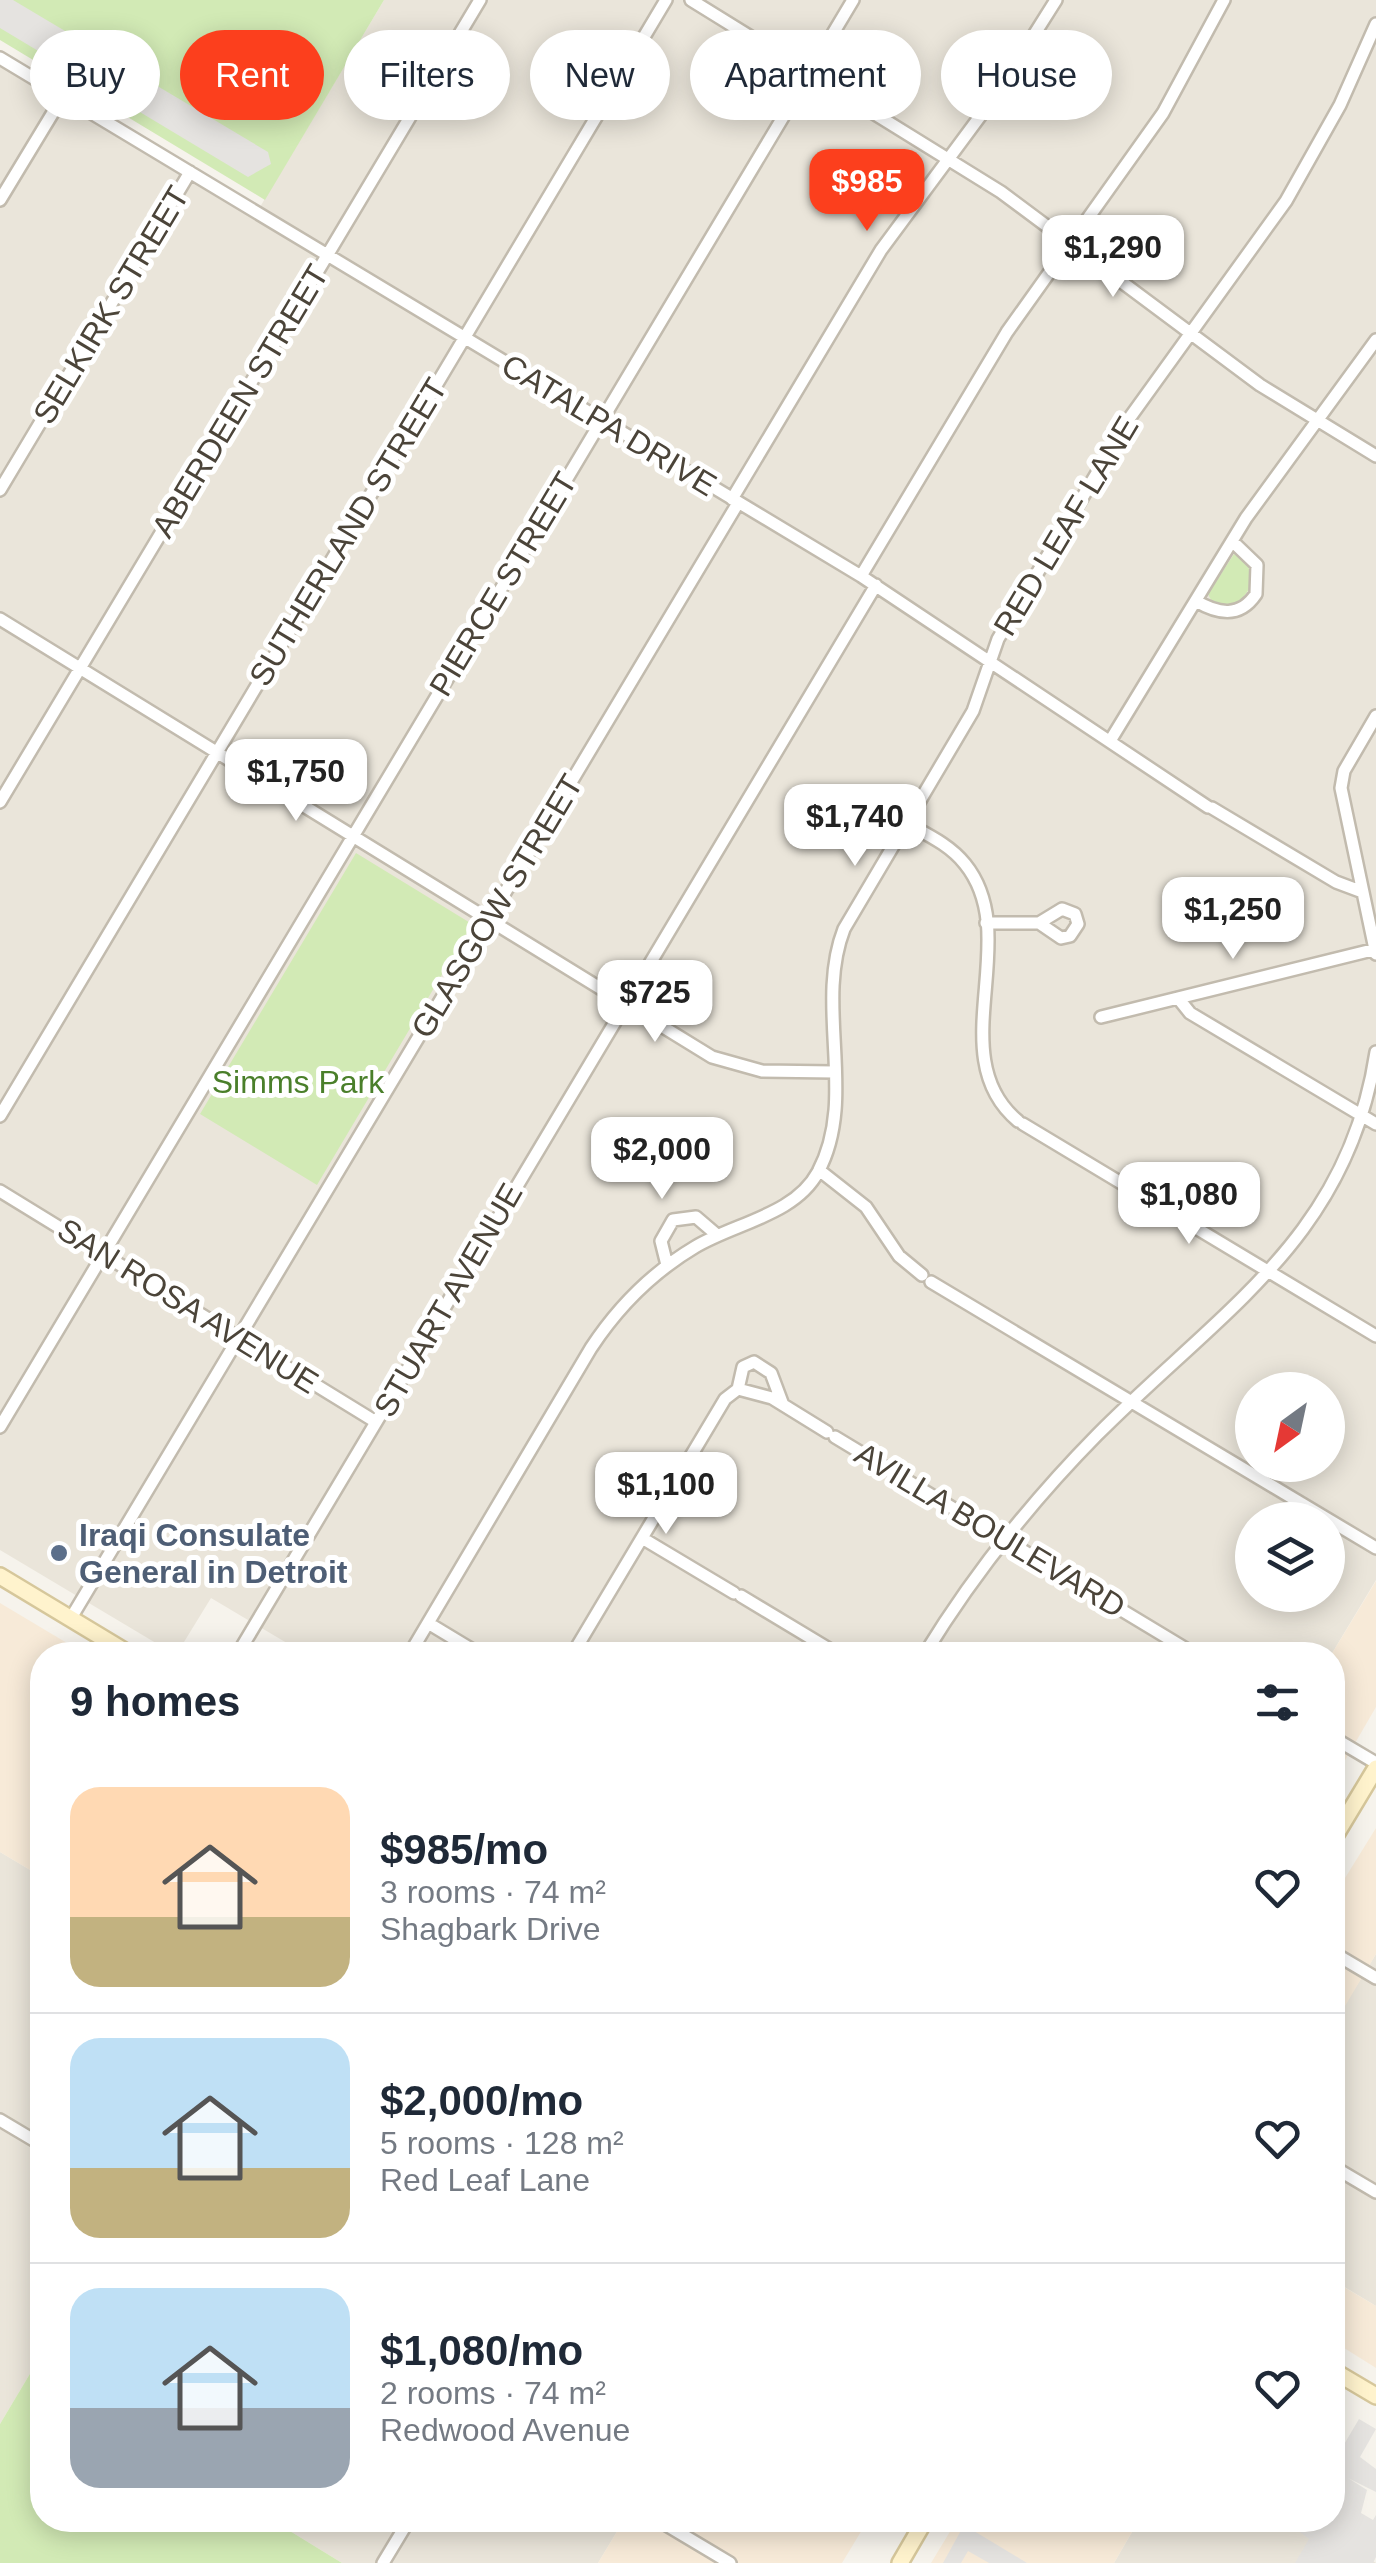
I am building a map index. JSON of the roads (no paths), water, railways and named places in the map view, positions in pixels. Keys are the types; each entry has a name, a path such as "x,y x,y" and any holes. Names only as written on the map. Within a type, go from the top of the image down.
{"main road":[{"path":"1,1578 111,1642"},
{"path":"1345,1819 1376,1765"},
{"path":"1345,2378 1376,2396"},
{"path":"900,2563 918,2532"}],"street":[{"name":"ABERDEEN STREET","path":"0,802 480,0"},
{"name":"SUTHERLAND STREET","path":"0,1116 666,0"},
{"path":"692,0 739,30"},
{"name":"PIERCE STREET","path":"835,30 853,0"},
{"name":"GLASGOW STREET","path":"71,1618 490,918 864,276 1010,76 1056,0"},
{"path":"861,576 992,355 1163,114 1224,0"},
{"name":"RED LEAF LANE","path":"417,1642 591,1348 633,1296 667,1266 717,1235 781,1207 805,1190 819,1170 832,1129 833,984 838,943 974,711 989,660 1113,444 1286,201 1340,105 1376,24"},
{"name":"CATALPA DRIVE","path":"0,58 30,76"},
{"path":"0,200 48,120"},
{"name":"CATALPA DRIVE","path":"103,120 876,585 1210,808 1299,856 1336,882 1360,891"},
{"name":"PIERCE STREET","path":"0,1427 781,120"},
{"path":"885,120 1073,242 1190,336 1376,456"},
{"name":"SELKIRK STREET","path":"0,490 190,172"},
{"path":"1110,741 1232,541 1376,340"},
{"path":"1196,601 1222,612 1233,612 1256,594 1257,565 1232,541"},
{"name":"STUART AVENUE","path":"245,1642 876,585"},
{"path":"0,618 694,1046 726,1062 762,1071 834,1072"},
{"path":"1376,716 1344,770 1341,788 1376,956"},
{"path":"908,824 963,861 980,891 986,923 986,1076 997,1100 1021,1123 1376,1336"},
{"path":"986,923 1039,923"},
{"path":"1101,1017 1376,949"},
{"path":"1178,998 1190,1013 1376,1124"},
{"path":"933,1642 1004,1540 1064,1470 1270,1272 1322,1206 1363,1116 1376,1052"},
{"path":"819,1170 866,1207 899,1256 927,1278 1376,1548"},
{"name":"SAN ROSA AVENUE","path":"0,1191 376,1422"},
{"path":"667,1266 661,1241 674,1220 696,1216 717,1235"},
{"name":"AVILLA BOULEVARD","path":"783,1405 766,1367 754,1362 743,1367 738,1389 759,1392 783,1405 1174,1642"},
{"path":"580,1642 724,1399 738,1389"},
{"path":"642,1538 817,1642"},
{"path":"428,1624 458,1642"},
{"path":"1345,1745 1376,1765"},
{"path":"1345,1960 1376,1978"},
{"path":"0,2120 30,2138"},
{"path":"1345,2174 1376,2192"},
{"path":"383,2563 402,2532"},
{"path":"678,2532 728,2562"}],"place":[{"name":"Iraqi Consulate General in Detroit","path":"59,1553"}],"park label":[{"name":"Simms Park","path":"298,1082"}]}
